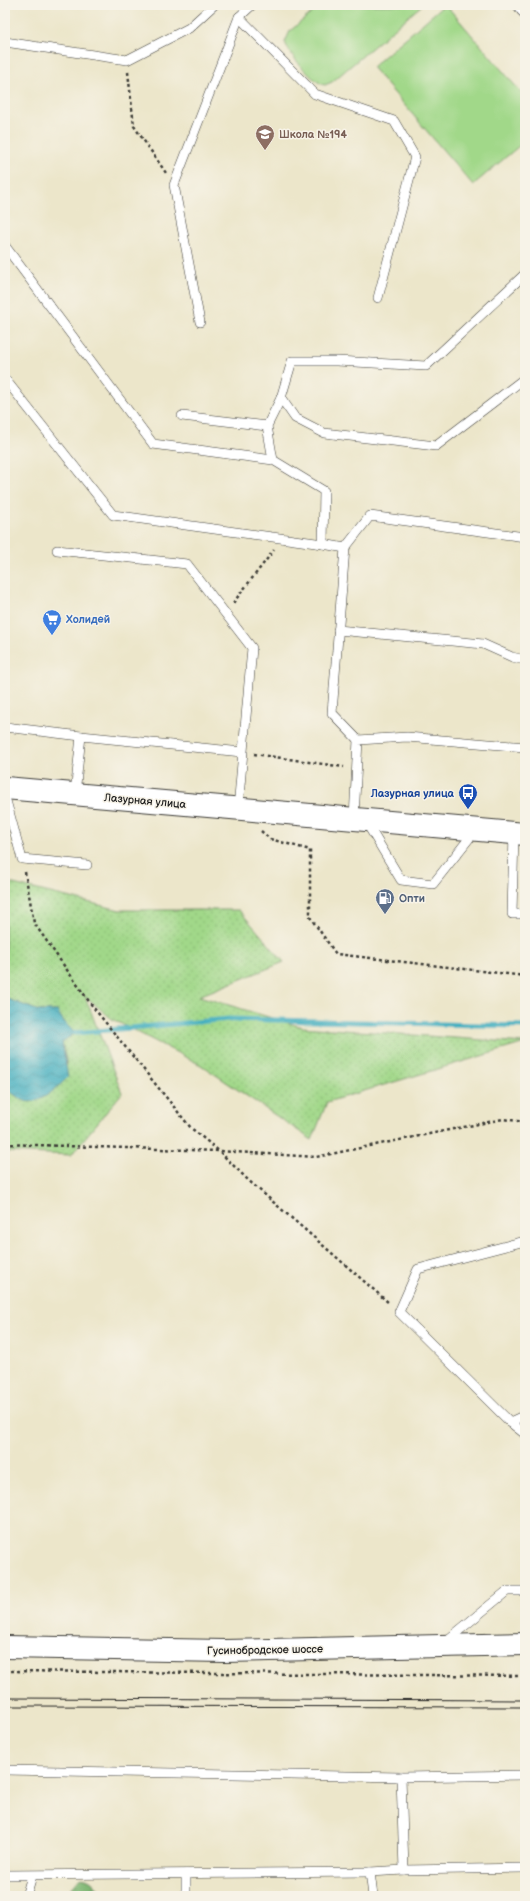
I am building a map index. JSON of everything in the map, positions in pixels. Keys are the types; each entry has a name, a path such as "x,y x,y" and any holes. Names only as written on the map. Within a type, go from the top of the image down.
{"main road":[{"name":"Лазурная улица","path":"5,788 519,834"},
{"name":"Гусинобродское шоссе","path":"5,1648 224,1651 525,1644"}],"street":[{"path":"522,5 525,9"}],"lane":[{"path":"5,42 127,60 189,28 214,5"},
{"path":"200,322 174,185 239,17 252,5"},
{"path":"239,17 315,94 394,121 415,156 378,298"},
{"path":"5,246 153,444 273,460 324,491 323,544"},
{"path":"273,460 267,426 282,398 292,361 337,361 426,366 525,274"},
{"path":"282,398 294,418 324,433 436,446 525,378"},
{"path":"5,379 113,514 345,548"},
{"path":"182,416 267,426"},
{"path":"474,831 433,884 401,880 360,820 357,769 358,740 332,714 345,548 370,516 525,537"},
{"path":"57,550 187,564 252,648 238,809"},
{"path":"338,630 482,644 512,658 525,660"},
{"path":"5,727 242,752"},
{"path":"74,794 81,736"},
{"path":"358,740 408,737 525,747"},
{"path":"5,797 22,859 87,865"},
{"path":"519,834 512,914 525,914"},
{"path":"525,1241 418,1269 399,1312 510,1422 525,1434"},
{"path":"510,1422 525,1415"},
{"path":"441,1646 507,1591 525,1591"},
{"path":"5,1770 401,1777 525,1776"},
{"path":"401,1777 404,1870"},
{"path":"5,1875 32,1876 370,1872 525,1868"},
{"path":"370,1872 373,1896"},
{"path":"186,1874 186,1896"},
{"path":"26,1896 32,1876"}],"path":[{"path":"127,60 134,126 174,185"},
{"path":"225,613 283,538"},
{"path":"242,752 357,769"},
{"path":"259,829 270,839 310,850 310,917 336,954 525,976"},
{"path":"22,859 34,923 93,1007 191,1128 399,1312"},
{"path":"5,1144 316,1157 503,1119 525,1122"},
{"path":"5,1671 525,1676"}],"green space":[{"path":"321,5 422,5 332,82 325,85 308,74 291,53 285,42 290,31"},
{"path":"444,5 446,5 525,97 525,141 473,185 372,67"},
{"path":"5,882 120,910 239,910 284,962 199,996 302,1027 525,1043 327,1102 312,1140 201,1065 112,1019 85,996 122,1093 71,1155 5,1152 5,1089 10,1091 67,1065 62,1041 75,1033 64,1022 57,1011 39,1011 5,998"},
{"path":"81,1877 92,1881 103,1896 65,1896"}],"water":[{"path":"5,998 39,1011 57,1011 64,1022 75,1033 62,1042 68,1077 48,1094 36,1101 25,1101 5,1089"}],"waterway":[{"path":"75,1033 229,1019 525,1026"}],"tram line":[{"path":"5,1698 525,1700"},
{"path":"5,1706 525,1707"}],"place":[{"name":"Школа №194","path":"265,151"},
{"name":"Холидей","path":"52,636"},
{"name":"Лазурная улица","path":"468,810"},
{"name":"Опти","path":"385,915"}]}
